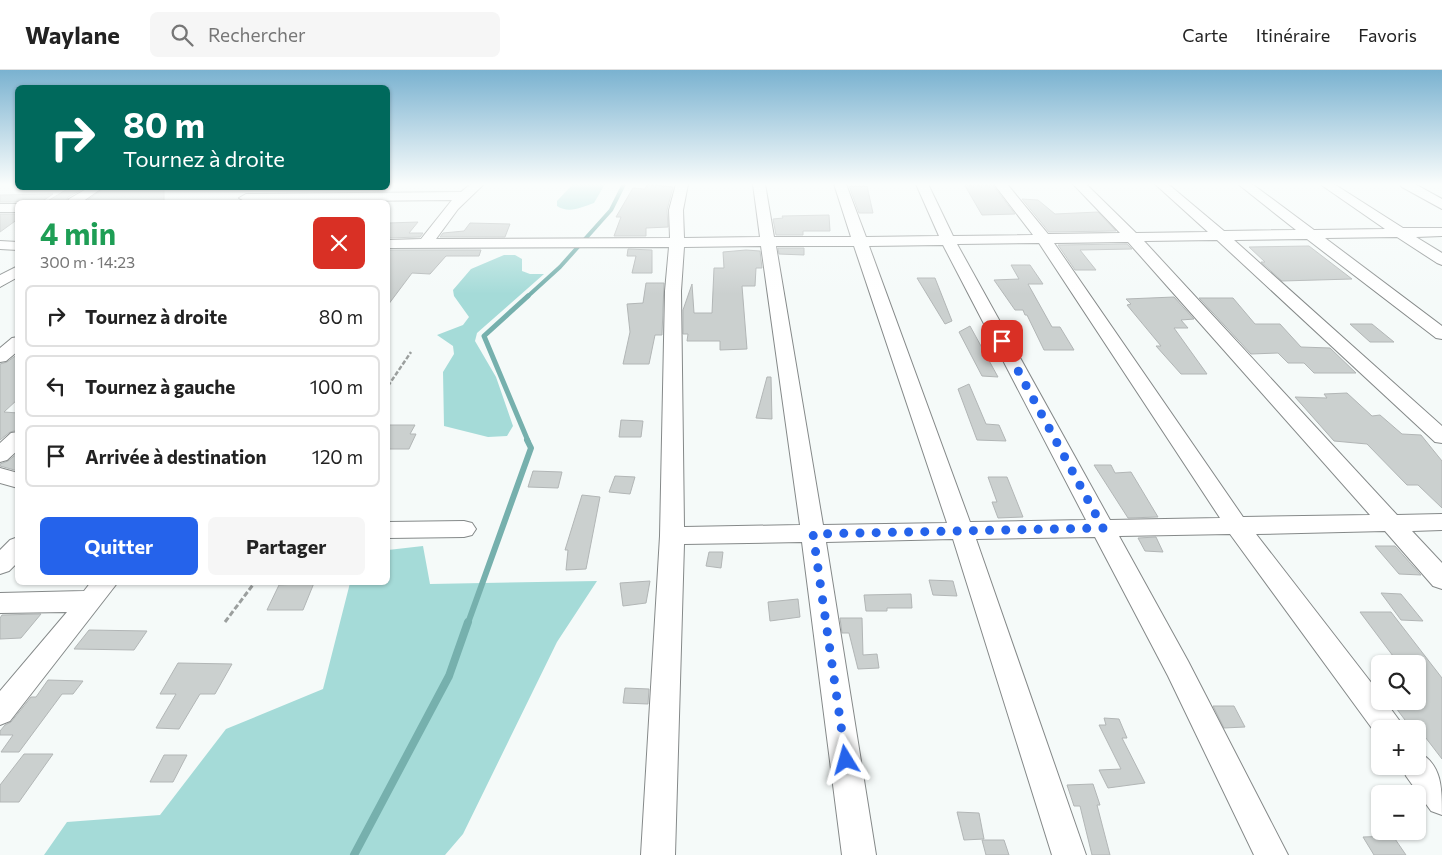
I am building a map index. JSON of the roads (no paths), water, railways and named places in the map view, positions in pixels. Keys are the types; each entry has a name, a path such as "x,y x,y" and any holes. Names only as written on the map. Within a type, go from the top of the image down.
{"street":[{"path":"425,244 443,221"},
{"path":"658,855 672,536 673,291 677,242 676,221"},
{"path":"765,221 813,534 859,855"},
{"path":"852,221 962,531 1068,855"},
{"path":"939,221 1178,669 1271,855"},
{"path":"1029,221 1043,238 1237,526 1382,720"},
{"path":"1116,221 1442,579"},
{"path":"1203,221 1442,437"},
{"path":"1292,221 1442,334"},
{"path":"1383,221 1442,260"},
{"path":"390,246 1442,232"},
{"path":"0,246 15,246"},
{"path":"0,282 15,272"},
{"path":"0,334 15,334"},
{"path":"0,357 15,344"},
{"path":"0,455 15,441"},
{"path":"0,476 15,480"},
{"path":"672,536 1442,522"},
{"path":"390,530 464,529"},
{"path":"0,565 15,549"},
{"path":"0,603 99,592"},
{"path":"0,712 99,592"},
{"path":"1424,775 1442,800"}],"waterway":[{"path":"527,297 560,267 601,221"},
{"path":"528,296 484,336 528,441"},
{"path":"468,623 531,448 527,440"},
{"path":"354,855 449,676 468,622"}]}
